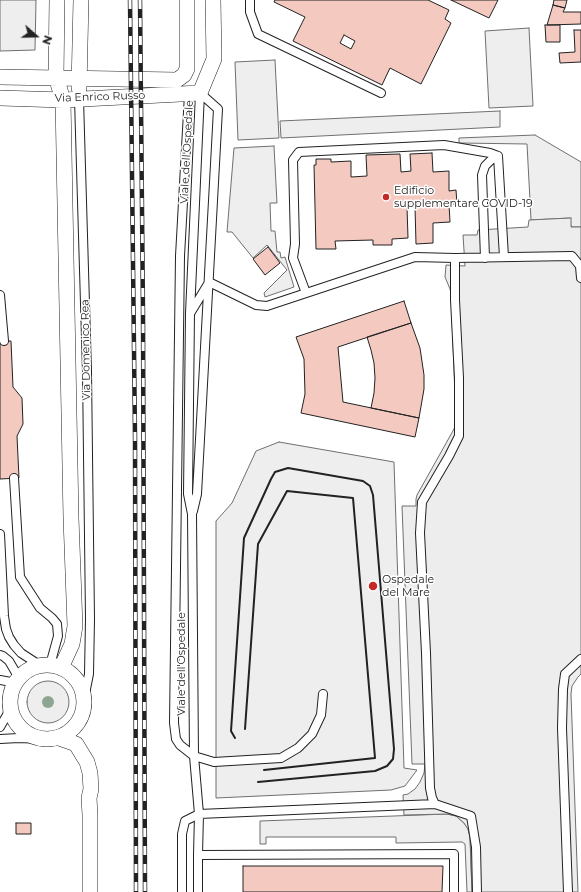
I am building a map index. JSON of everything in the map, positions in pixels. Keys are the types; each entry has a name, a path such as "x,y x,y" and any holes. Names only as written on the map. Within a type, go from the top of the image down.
{"street":[{"name":"Via Domenico Rea","path":"50,666 72,644 75,626 71,518 63,100 56,77 57,0"},
{"name":"Via Domenico Rea","path":"79,99 80,0"},
{"name":"Via Enrico Russo","path":"0,77 177,80 184,75 187,69 187,0"},
{"path":"195,93 214,59 213,0"},
{"name":"Via Enrico Russo","path":"0,98 63,100 195,93"},
{"path":"50,666 70,673 77,680 82,689 84,699 83,711 78,722 70,732 59,738 50,739 42,739 32,736 22,730 14,718 10,702 11,692 17,681 25,673 32,668 50,666"},
{"path":"59,738 76,744 87,762 90,773 90,892"}],"lane":[{"path":"250,0 250,12 258,34 381,93"},
{"name":"Viale dell'Ospedale","path":"192,514 197,494 218,109 195,93"},
{"name":"Viale dell'Ospedale","path":"195,93 188,494 192,514 194,756 198,814 198,892"},
{"path":"195,93 180,256 174,723 176,738 180,745 194,756 214,762 281,758 298,748 312,734 321,715 323,694"},
{"name":"Via Domenico Rea","path":"79,99 87,372 90,619 89,674 84,699"},
{"path":"306,293 293,258 295,244 293,160 299,152 444,145 490,153 498,156"},
{"path":"498,156 504,257"},
{"path":"485,258 482,174 485,166 498,156"},
{"path":"209,282 256,305 267,306 415,257 485,258 572,256 580,266 581,278"},
{"path":"435,804 430,788 426,653 420,533 422,502 459,436 459,378 455,300 455,258"},
{"name":"Viale dell'Ospedale","path":"190,313 209,282"},
{"path":"0,294 4,341"},
{"path":"0,534 4,616 9,637 21,653 50,666 58,636 57,624 40,608 20,577 14,478"},
{"path":"0,655 8,661 17,681 0,680"},
{"path":"568,892 562,728 563,688 565,674 581,660"},
{"path":"0,727 7,715 10,702"},
{"path":"0,739 42,739"},
{"path":"182,892 182,834 185,821 198,814 435,804 471,816 476,847 477,892"},
{"path":"198,855 454,854 454,892"}],"shaded area":[{"path":"0,0 36,0 35,50 0,51"},
{"path":"529,28 533,106 489,108 485,31"},
{"path":"275,60 279,138 238,140 235,62"},
{"path":"500,111 500,127 281,138 280,121"},
{"path":"535,135 581,162 581,227 571,227 570,218 531,220 527,144 459,143 459,138"},
{"path":"274,146 277,203 270,203 271,231 275,231 277,252 280,252 281,258 285,257 294,287 265,297 264,293 287,270 267,245 253,258 232,232 227,232 234,148"},
{"path":"571,218 571,227 581,227 581,674 572,686 571,694 578,892 472,892 470,837 468,829 464,823 456,816 447,814 404,815 403,795 408,794 415,789 420,782 424,773 425,764 412,764 402,506 416,506 417,495 454,429 456,422 451,294 445,277 446,265 465,266 463,235 477,235 478,230 528,227 529,220"},
{"path":"279,442 394,462 404,768 417,770 405,786 391,790 216,798 216,521 232,503 256,451"},
{"path":"44,681 52,681 60,684 66,690 69,702 66,714 60,720 52,723 44,723 36,720 30,714 27,706 27,698 30,690 36,684"},
{"path":"447,814 456,816 468,829 470,837 472,892 467,892 465,844 462,842 396,843 396,837 266,837 266,844 260,844 260,821"}],"building":[{"path":"275,0 428,0 449,10 445,19 451,23 421,84 390,68 382,85 293,41 305,17 274,2","holes":["344,35 355,41 351,49 340,43"]},
{"path":"451,0 498,0 489,18"},
{"path":"554,0 567,0 565,8 553,5"},
{"path":"553,5 565,8 563,12 581,12 581,24 547,25"},
{"path":"545,25 560,25 560,42 546,42"},
{"path":"574,30 581,30 581,62 560,63 559,53 575,52"},
{"name":"Edificio supplementare COVID-19","path":"432,153 433,172 449,171 449,191 456,190 457,204 449,204 450,222 433,223 433,243 416,244 415,207 407,207 408,238 392,239 392,245 373,245 373,240 335,241 336,249 316,249 314,165 316,165 316,159 331,159 331,162 351,161 351,177 367,176 366,155 400,154 401,172 411,171 410,154"},
{"path":"268,247 280,263 265,275 253,259"},
{"path":"404,301 411,323 338,347 343,402 419,418 415,437 301,413 305,394 304,359 296,337"},
{"path":"411,323 420,348 424,375 424,389 419,418 371,408 375,378 374,363 367,337"},
{"path":"0,341 11,341 13,387 22,398 23,424 17,436 19,478 0,479"},
{"path":"16,823 31,823 31,834 16,834"},
{"path":"243,866 443,866 442,892 243,892"}],"railway":[{"path":"130,0 135,436 136,892"},
{"path":"140,0 143,313 145,892"}],"wall":[{"path":"235,738 231,731 244,538 271,479 275,472 288,468 363,481 370,486 373,495 394,749 393,759 387,766 375,771 258,782"},
{"path":"245,729 258,544 287,491 353,498 375,758 264,770"}],"place":[{"name":"Edificio supplementare COVID-19","path":"386,197"},
{"name":"Ospedale del Mare","path":"373,586"}]}
